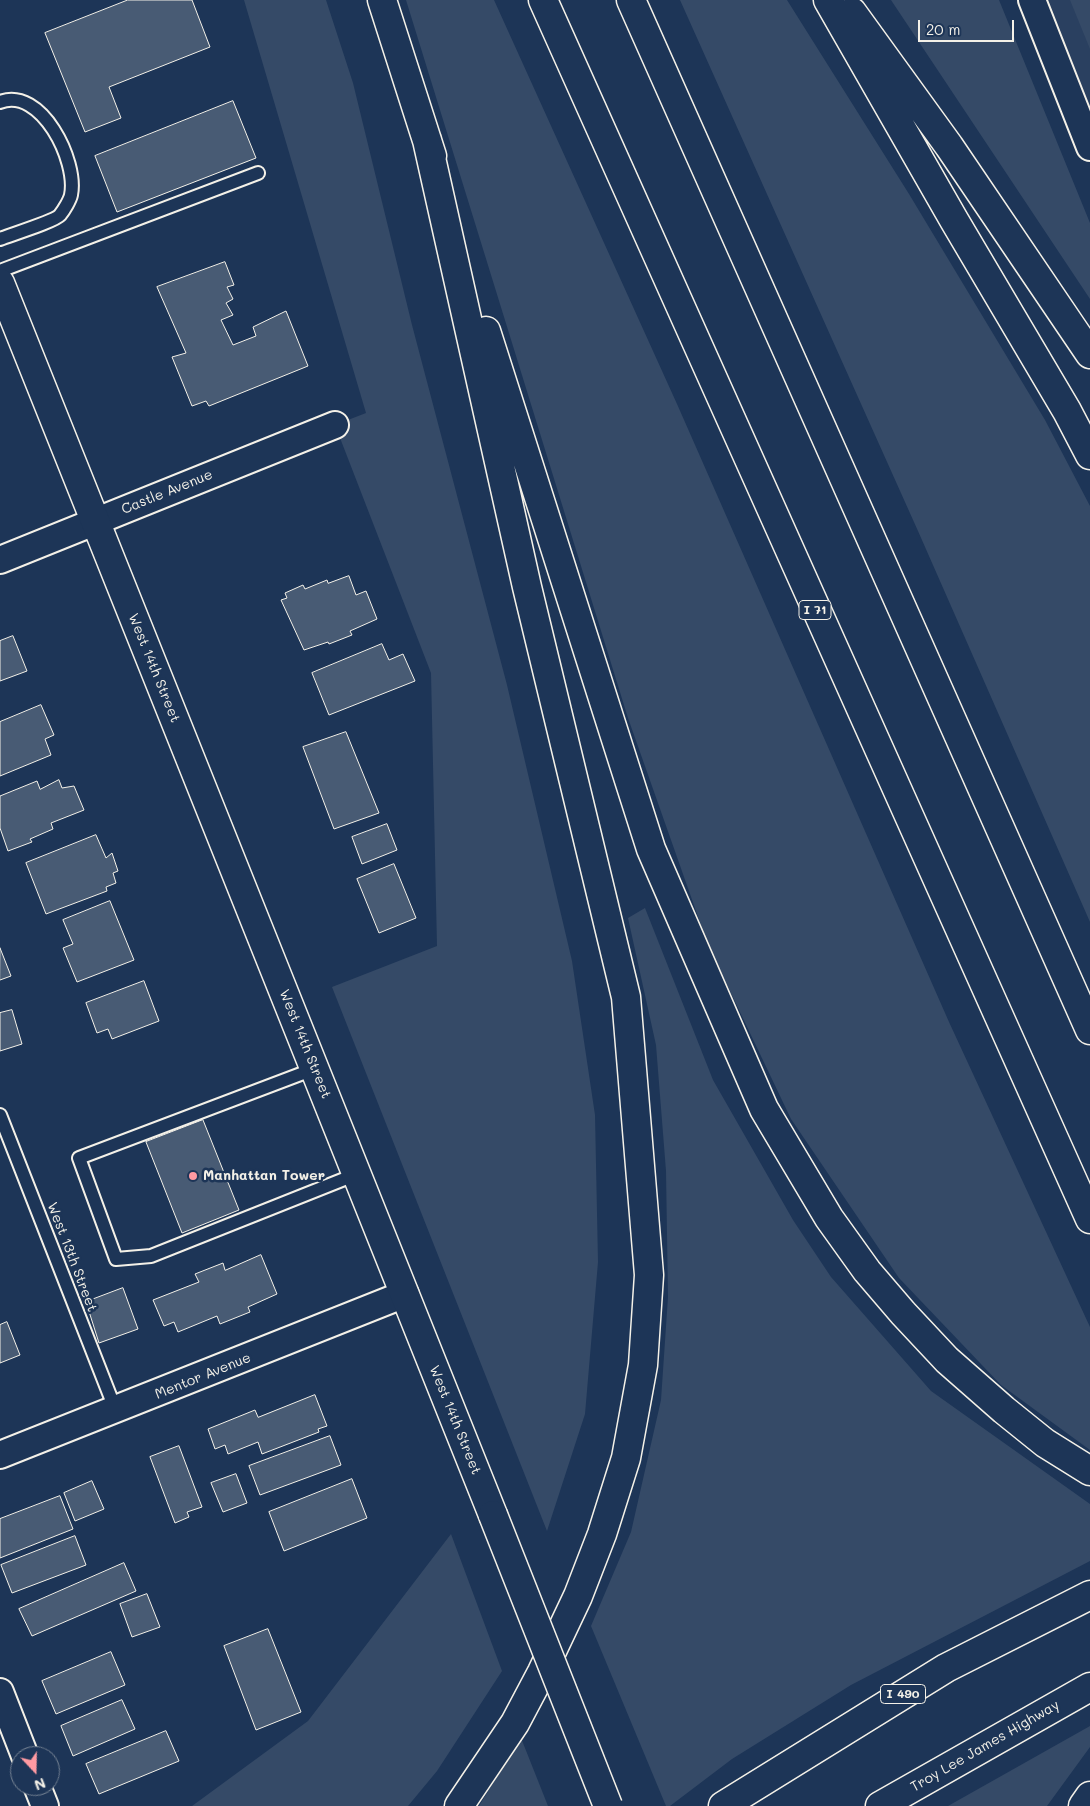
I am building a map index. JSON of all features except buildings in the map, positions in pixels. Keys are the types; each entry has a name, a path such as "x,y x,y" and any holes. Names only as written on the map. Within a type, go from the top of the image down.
{"main road":[{"path":"382,0 536,493 651,849 764,1109 829,1218 867,1271 903,1313 947,1360 1004,1410 1045,1443 1089,1471"},
{"name":"I 71","path":"543,0 1090,1219"},
{"path":"631,0 1090,1030"},
{"path":"828,0 949,212 1062,402 1090,455"},
{"path":"844,0 949,146 1090,354"},
{"path":"427,140 527,587 626,997 649,1276 642,1365 626,1458 602,1534 578,1596 542,1672 515,1723 459,1806"},
{"name":"West 14th Street","path":"0,283 608,1806"},
{"name":"I 490","path":"723,1806 946,1668 1090,1595"},
{"name":"Troy Lee James Highway","path":"880,1806 1090,1687"},
{"path":"1083,1806 1090,1796"}],"street":[{"path":"1032,0 1084,116 1090,147"},
{"name":"Castle Avenue","path":"0,560 95,520 335,425"},
{"name":"Mentor Avenue","path":"0,1455 116,1411 405,1294"},
{"path":"0,1692 21,1746"}],"lane":[{"path":"0,102 8,99 29,105 44,116 56,135 71,174 71,196 59,216 0,239"},
{"path":"0,271 258,173"},
{"path":"314,1068 79,1158 116,1259 151,1256 357,1174"},
{"name":"West 13th Street","path":"0,1115 116,1411"}],"shaded area":[{"path":"244,0 326,0 353,83 412,325 507,685 572,961 595,1115 598,1262 585,1414 547,1531 332,987 437,946 431,673 335,425 366,413"},
{"path":"406,0 494,0 677,404 949,1022 1090,1327 1090,1450 1001,1385 899,1278 791,1119 708,945 628,718"},
{"path":"680,0 787,0 909,194 1045,420 1090,506 1090,922 918,531"},
{"path":"891,0 999,0 1090,223 1090,299"},
{"path":"1032,0 1090,0 1090,114"},
{"path":"1070,0 1090,0 1090,49"},
{"path":"645,908 713,1080 793,1220 831,1277 931,1391 1090,1504 1090,1561 851,1685 732,1759 670,1806 666,1806 591,1626 631,1532 661,1400 668,1297 666,1171 656,1045 628,918"},
{"path":"451,1534 502,1671 437,1771 408,1806 192,1806 308,1721"},
{"path":"1090,1726 1090,1747 1047,1806 948,1806"},
{"path":"521,1738 548,1806 479,1806"}],"place":[{"name":"Manhattan Tower","path":"193,1176"}]}
